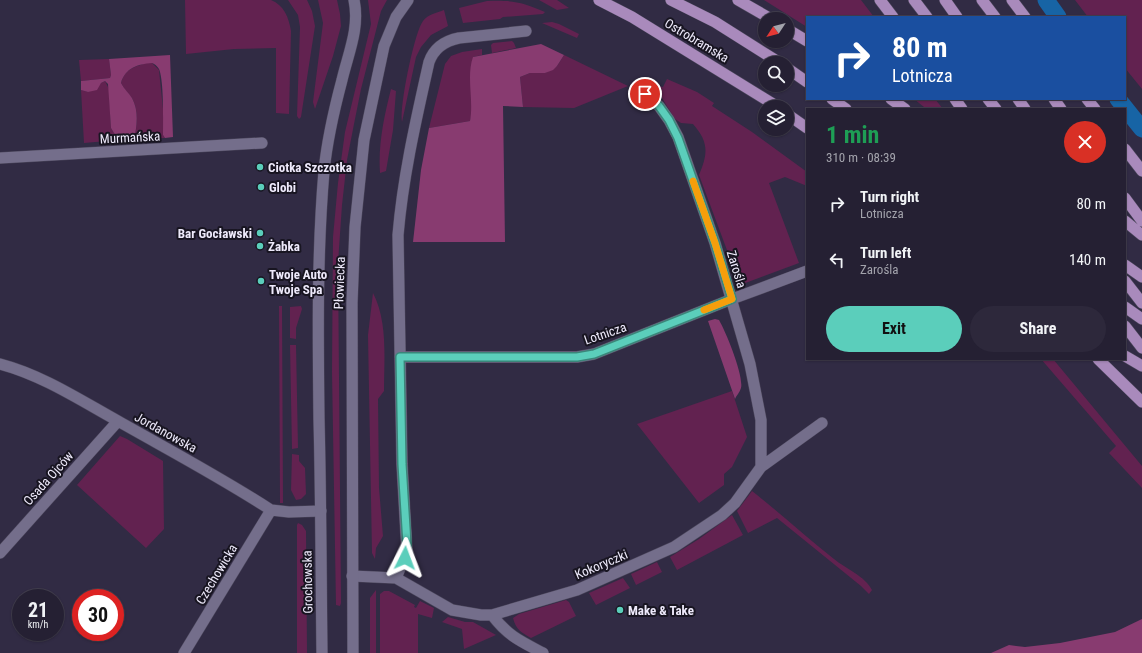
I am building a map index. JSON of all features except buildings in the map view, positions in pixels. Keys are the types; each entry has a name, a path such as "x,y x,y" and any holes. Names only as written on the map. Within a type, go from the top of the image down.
{"main road":[{"name":"Ostrobramska","path":"599,0 632,17 767,100"},
{"path":"671,0 715,22 769,56"},
{"path":"738,0 759,12"},
{"path":"880,0 892,16"},
{"path":"914,0 926,16"},
{"path":"945,0 956,16"},
{"path":"982,0 994,16"},
{"path":"1012,0 1024,16"},
{"path":"794,34 806,41"},
{"path":"794,73 806,81"},
{"path":"833,100 845,108"},
{"path":"892,100 904,108"},
{"path":"989,100 995,108"},
{"path":"794,119 806,127"},
{"path":"1126,151 1142,171"},
{"path":"1126,199 1142,221"},
{"path":"1126,221 1142,235"},
{"path":"1126,266 1142,277"},
{"path":"1126,282 1142,304"},
{"path":"1126,308 1142,319"},
{"path":"1126,327 1142,348"},
{"path":"1126,357 1142,366"},
{"path":"1099,360 1142,402"}],"street":[{"name":"Płowiecka","path":"321,512 318,326 324,170 336,103 354,34 356,18 354,0"},
{"name":"Płowiecka","path":"352,576 352,303 355,227 364,140 384,46 396,17 408,0"},
{"path":"396,578 407,552 402,464 398,235 400,208 412,135 432,56 435,51 450,40 459,38 526,31"},
{"name":"Zarośla","path":"645,94 659,106 669,120 678,138 715,243 750,364 761,420 761,467"},
{"name":"Murmańska","path":"0,158 262,143"},
{"name":"Lotnicza","path":"400,357 577,357 594,354 732,299 806,272"},
{"name":"Jordanowska","path":"0,364 19,370 45,382 118,421 171,450 271,510 289,512 321,512"},
{"name":"Osada Ojców","path":"0,553 118,421"},
{"name":"Kokoryczki","path":"352,576 396,578 452,610 481,615 492,615 577,590 674,547 716,519 731,507 761,467 822,423"},
{"name":"Czechowicka","path":"184,653 271,510"},
{"name":"Grochowska","path":"321,512 322,653"},
{"path":"352,576 353,653"},
{"path":"492,615 502,628 513,637 543,653"}],"shaded area":[{"path":"185,0 271,0 276,2 283,9 289,21 291,31 289,114 276,113 276,48 234,49 186,54"},
{"path":"288,0 307,0 312,11 315,26 301,117 299,119 297,116 300,27 298,15"},
{"path":"318,0 337,0 341,26 333,56 315,109 313,102 323,23"},
{"path":"368,0 387,0 381,11 361,89 347,160 342,205 338,263 340,606 336,605 332,372 333,237 345,132 371,24"},
{"path":"539,0 557,0 569,8 557,10"},
{"path":"764,0 861,0 873,16 806,16 806,26 794,19 794,12 783,12"},
{"path":"1075,0 1142,0 1142,89 1126,69 1126,16 1087,16"},
{"path":"487,1 517,2 545,12 543,14 503,17 500,19 463,23 459,8"},
{"path":"444,10 448,26 431,35 421,47 416,57 402,122 405,87 419,28 427,17"},
{"path":"552,22 579,34 577,38 542,23"},
{"path":"512,41 516,48 492,53 491,45 493,43"},
{"path":"541,44 564,55 553,70 545,73 530,73 520,77 523,107 503,106 505,242 413,242 421,170 429,128 470,121 470,72 473,57"},
{"path":"482,49 482,55 473,57 473,109 470,121 429,128 445,64 451,56 462,52"},
{"path":"170,55 173,137 165,138 163,135 161,75 159,69 152,63 142,64 129,70 123,78 121,83 131,96 136,108 137,124 134,139 118,140 111,128 108,84 105,81 101,83 97,90 88,92 81,90 81,81 110,78 109,59"},
{"path":"564,55 628,86 574,108 523,107 520,77 530,73 545,73 557,66"},
{"path":"109,59 110,78 81,81 79,60"},
{"path":"146,63 152,63 159,70 164,119 163,135 165,138 134,139 137,124 136,108 132,98 121,83 125,75 134,67"},
{"path":"667,79 697,92 714,103 712,106 752,132 806,171 806,186 785,177 769,183 799,263 740,285 699,175 705,154 702,137 693,124 681,123 675,119 654,85 663,87"},
{"path":"105,81 109,89 111,128 118,140 84,143 81,90 88,92"},
{"path":"391,89 396,91 393,130 386,171 380,173 381,141"},
{"path":"915,100 936,100 942,108 924,108"},
{"path":"373,293 381,316 384,341 384,391 378,399 379,488 383,536 376,548 375,559 372,553 368,335"},
{"path":"279,306 282,306 283,503 280,503"},
{"path":"301,306 302,309 296,328 296,339 290,338 290,307"},
{"path":"715,319 719,320 726,334 740,374 741,388 735,399 708,321"},
{"path":"290,345 296,345 298,448 292,449"},
{"path":"1042,360 1054,360 1142,466 1142,488 1109,453 1116,446"},
{"path":"732,391 747,437 732,467 724,474 724,485 699,503 637,424"},
{"path":"120,436 163,461 164,529 146,548 77,485"},
{"path":"292,454 299,455 299,461 305,468 306,494 301,499 296,500 291,490"},
{"path":"752,491 839,563 865,581 872,590 869,594 777,518 748,533 737,511"},
{"path":"732,515 743,535 677,570 670,557 699,539"},
{"path":"298,523 302,525 306,531 307,653 297,653"},
{"path":"657,562 662,572 636,585 631,574"},
{"path":"623,578 630,588 596,605 589,593"},
{"path":"376,590 376,653 370,653 370,598"},
{"path":"384,591 389,591 415,605 414,607 416,608 420,601 434,608 432,618 418,614 418,653 380,653 380,594"},
{"path":"566,600 569,602 576,616 531,638 517,628 513,618 519,614"},
{"path":"448,617 465,622 473,622 496,635 464,649 462,629 442,622"},
{"path":"1142,619 1142,653 991,653 1009,645 1025,647 1060,643 1115,632"}],"waterway":[{"path":"1046,0 1057,16"},
{"path":"1119,100 1125,108"},
{"path":"1126,109 1142,129"}],"slow traffic":[{"path":"693,181 715,243 732,299 704,310"}],"place":[{"name":"Ciotka Szczotka","path":"260,167"},
{"name":"Globi","path":"261,187"},
{"name":"Bar Gocławski","path":"260,233"},
{"name":"Żabka","path":"260,246"},
{"name":"Twoje Auto Twoje Spa","path":"261,281"},
{"name":"Make & Take","path":"620,610"}],"route":[{"path":"405,558 407,544 402,464 400,357 577,357 594,354 732,299 715,243 678,138 669,120 659,106 645,94"}]}
